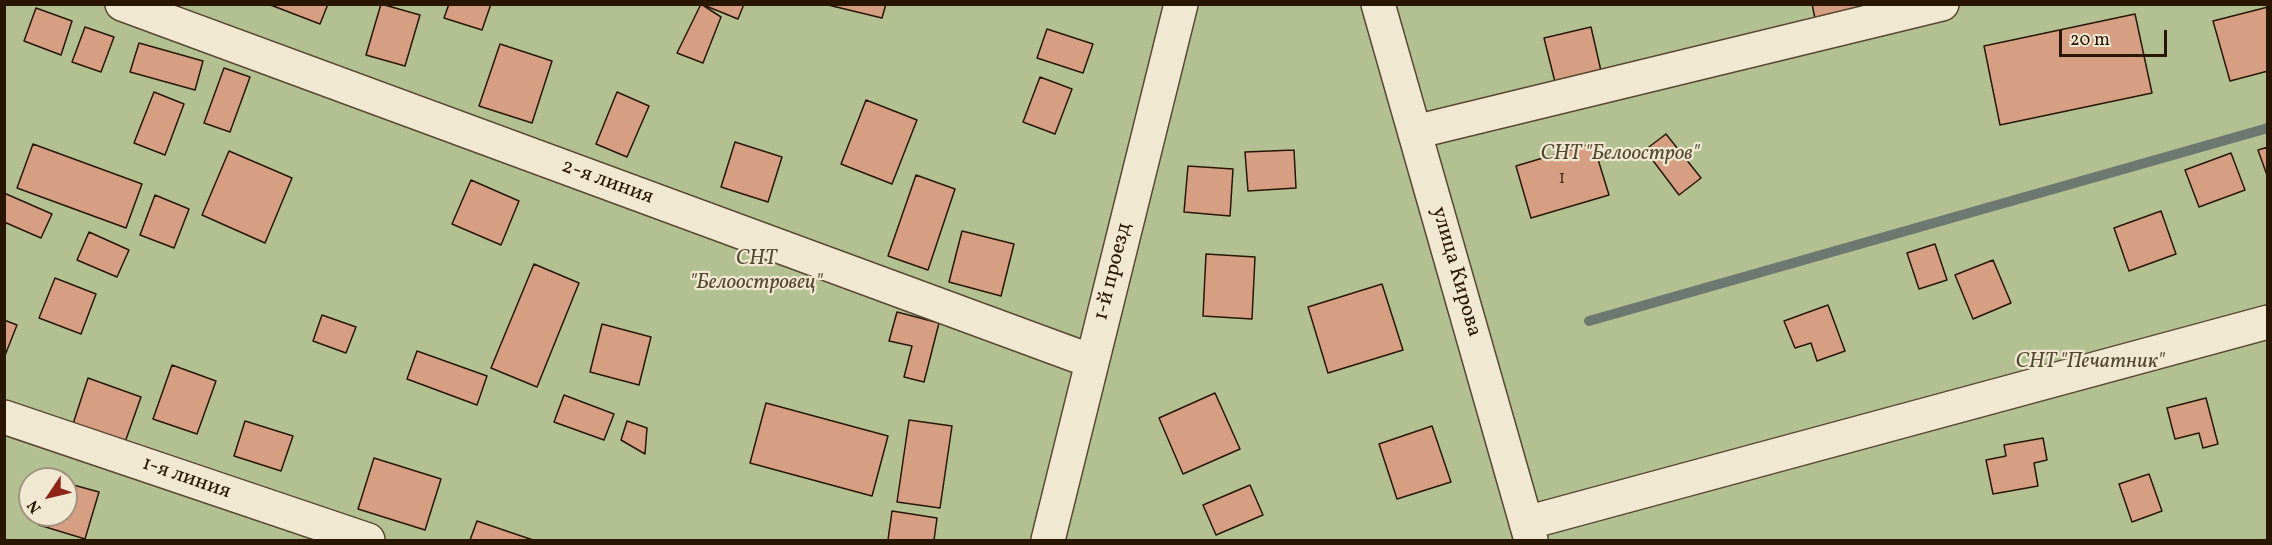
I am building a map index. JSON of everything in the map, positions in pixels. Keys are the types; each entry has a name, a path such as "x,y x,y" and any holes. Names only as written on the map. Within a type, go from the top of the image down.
{"street":[{"name":"2-я линия","path":"122,4 1091,361"},
{"name":"1-й проезд","path":"1048,540 1181,4"},
{"name":"улица Кирова","path":"1377,4 1529,532"},
{"path":"1415,132 1941,5"},
{"path":"1529,532 2268,322"},
{"name":"1-я линия","path":"4,417 368,540"}],"green space":[{"name":"СНТ \"Белоостровец\"","path":"4,5 2267,5 2267,540 5,540"}],"building":[{"path":"268,4 328,4 320,24"},
{"path":"381,4 420,15 405,66 366,55"},
{"path":"449,4 491,4 482,30 444,18"},
{"path":"701,4 721,17 703,63 677,53"},
{"path":"701,4 744,4 738,19"},
{"path":"824,4 886,4 882,18"},
{"path":"1812,4 1869,4 1870,10 1816,23"},
{"path":"2268,7 2268,71 2230,81 2213,21"},
{"path":"36,8 72,21 61,55 24,41"},
{"path":"2135,14 2152,93 2000,125 1984,46"},
{"path":"85,27 114,37 101,72 72,62"},
{"path":"1591,27 1601,71 1555,82 1544,38"},
{"path":"1047,29 1093,44 1083,73 1037,58"},
{"path":"139,43 203,61 195,90 130,72"},
{"path":"500,44 552,61 532,123 479,106"},
{"path":"224,68 250,77 230,132 204,123"},
{"path":"1040,77 1072,89 1055,134 1023,122"},
{"path":"154,92 184,104 165,155 134,143"},
{"path":"617,92 649,106 627,157 596,144"},
{"path":"866,100 917,120 892,184 841,164"},
{"path":"1666,134 1701,178 1679,195 1645,150"},
{"path":"735,142 782,157 768,202 721,187"},
{"path":"1593,143 1609,195 1531,218 1516,166"},
{"path":"33,144 142,184 126,228 17,188"},
{"path":"2268,147 2268,178 2258,150"},
{"path":"1294,150 1296,188 1248,191 1245,152"},
{"path":"229,151 292,178 265,243 202,215"},
{"path":"2231,153 2245,190 2199,207 2185,170"},
{"path":"1188,166 1233,169 1230,216 1184,212"},
{"path":"916,175 955,189 928,270 888,256"},
{"path":"471,180 519,201 501,245 452,224"},
{"path":"4,193 52,214 41,238 4,222"},
{"path":"155,195 189,209 174,248 140,235"},
{"path":"2161,211 2176,254 2129,271 2114,228"},
{"path":"962,231 1014,244 1001,296 949,282"},
{"path":"89,232 129,250 117,277 77,260"},
{"path":"1935,244 1947,280 1919,289 1907,253"},
{"path":"1206,254 1255,257 1252,319 1203,316"},
{"path":"1993,260 2011,303 1973,319 1955,275"},
{"path":"534,264 579,283 537,387 491,368"},
{"path":"55,278 96,294 81,334 39,318"},
{"path":"1382,284 1403,350 1328,373 1308,307"},
{"path":"1828,305 1845,351 1817,361 1811,343 1795,348 1784,321"},
{"path":"897,312 939,323 924,382 904,377 912,346 889,341"},
{"path":"322,315 356,327 346,353 313,341"},
{"path":"4,320 17,325 4,358"},
{"path":"602,324 651,337 639,385 590,372"},
{"path":"417,351 487,376 477,405 407,379"},
{"path":"172,365 216,381 197,434 153,419"},
{"path":"88,378 141,397 124,445 72,427"},
{"path":"1215,393 1240,449 1183,474 1159,418"},
{"path":"564,395 614,414 604,440 554,422"},
{"path":"2206,398 2218,444 2203,448 2199,433 2175,439 2167,408"},
{"path":"766,403 888,436 872,496 750,463"},
{"path":"909,420 952,426 940,508 897,502"},
{"path":"245,421 293,436 281,471 234,456"},
{"path":"627,421 647,428 645,454 621,440"},
{"path":"1432,426 1451,482 1397,499 1379,444"},
{"path":"2043,438 2047,460 2034,463 2038,486 1993,494 1986,460 2006,456 2004,445"},
{"path":"374,458 441,479 425,530 358,509"},
{"path":"2149,474 2162,511 2132,522 2119,484"},
{"path":"1250,485 1263,515 1216,535 1203,505"},
{"path":"78,486 99,492 85,539 46,527 78,527"},
{"path":"892,511 937,518 934,540 888,540"},
{"path":"477,521 533,540 470,540"}],"waterway":[{"path":"1589,321 2268,128"}],"park label":[{"name":"СНТ \"Белоостров\"","path":"1620,155"},
{"name":"СНТ \"Печатник\"","path":"2090,363"}]}
